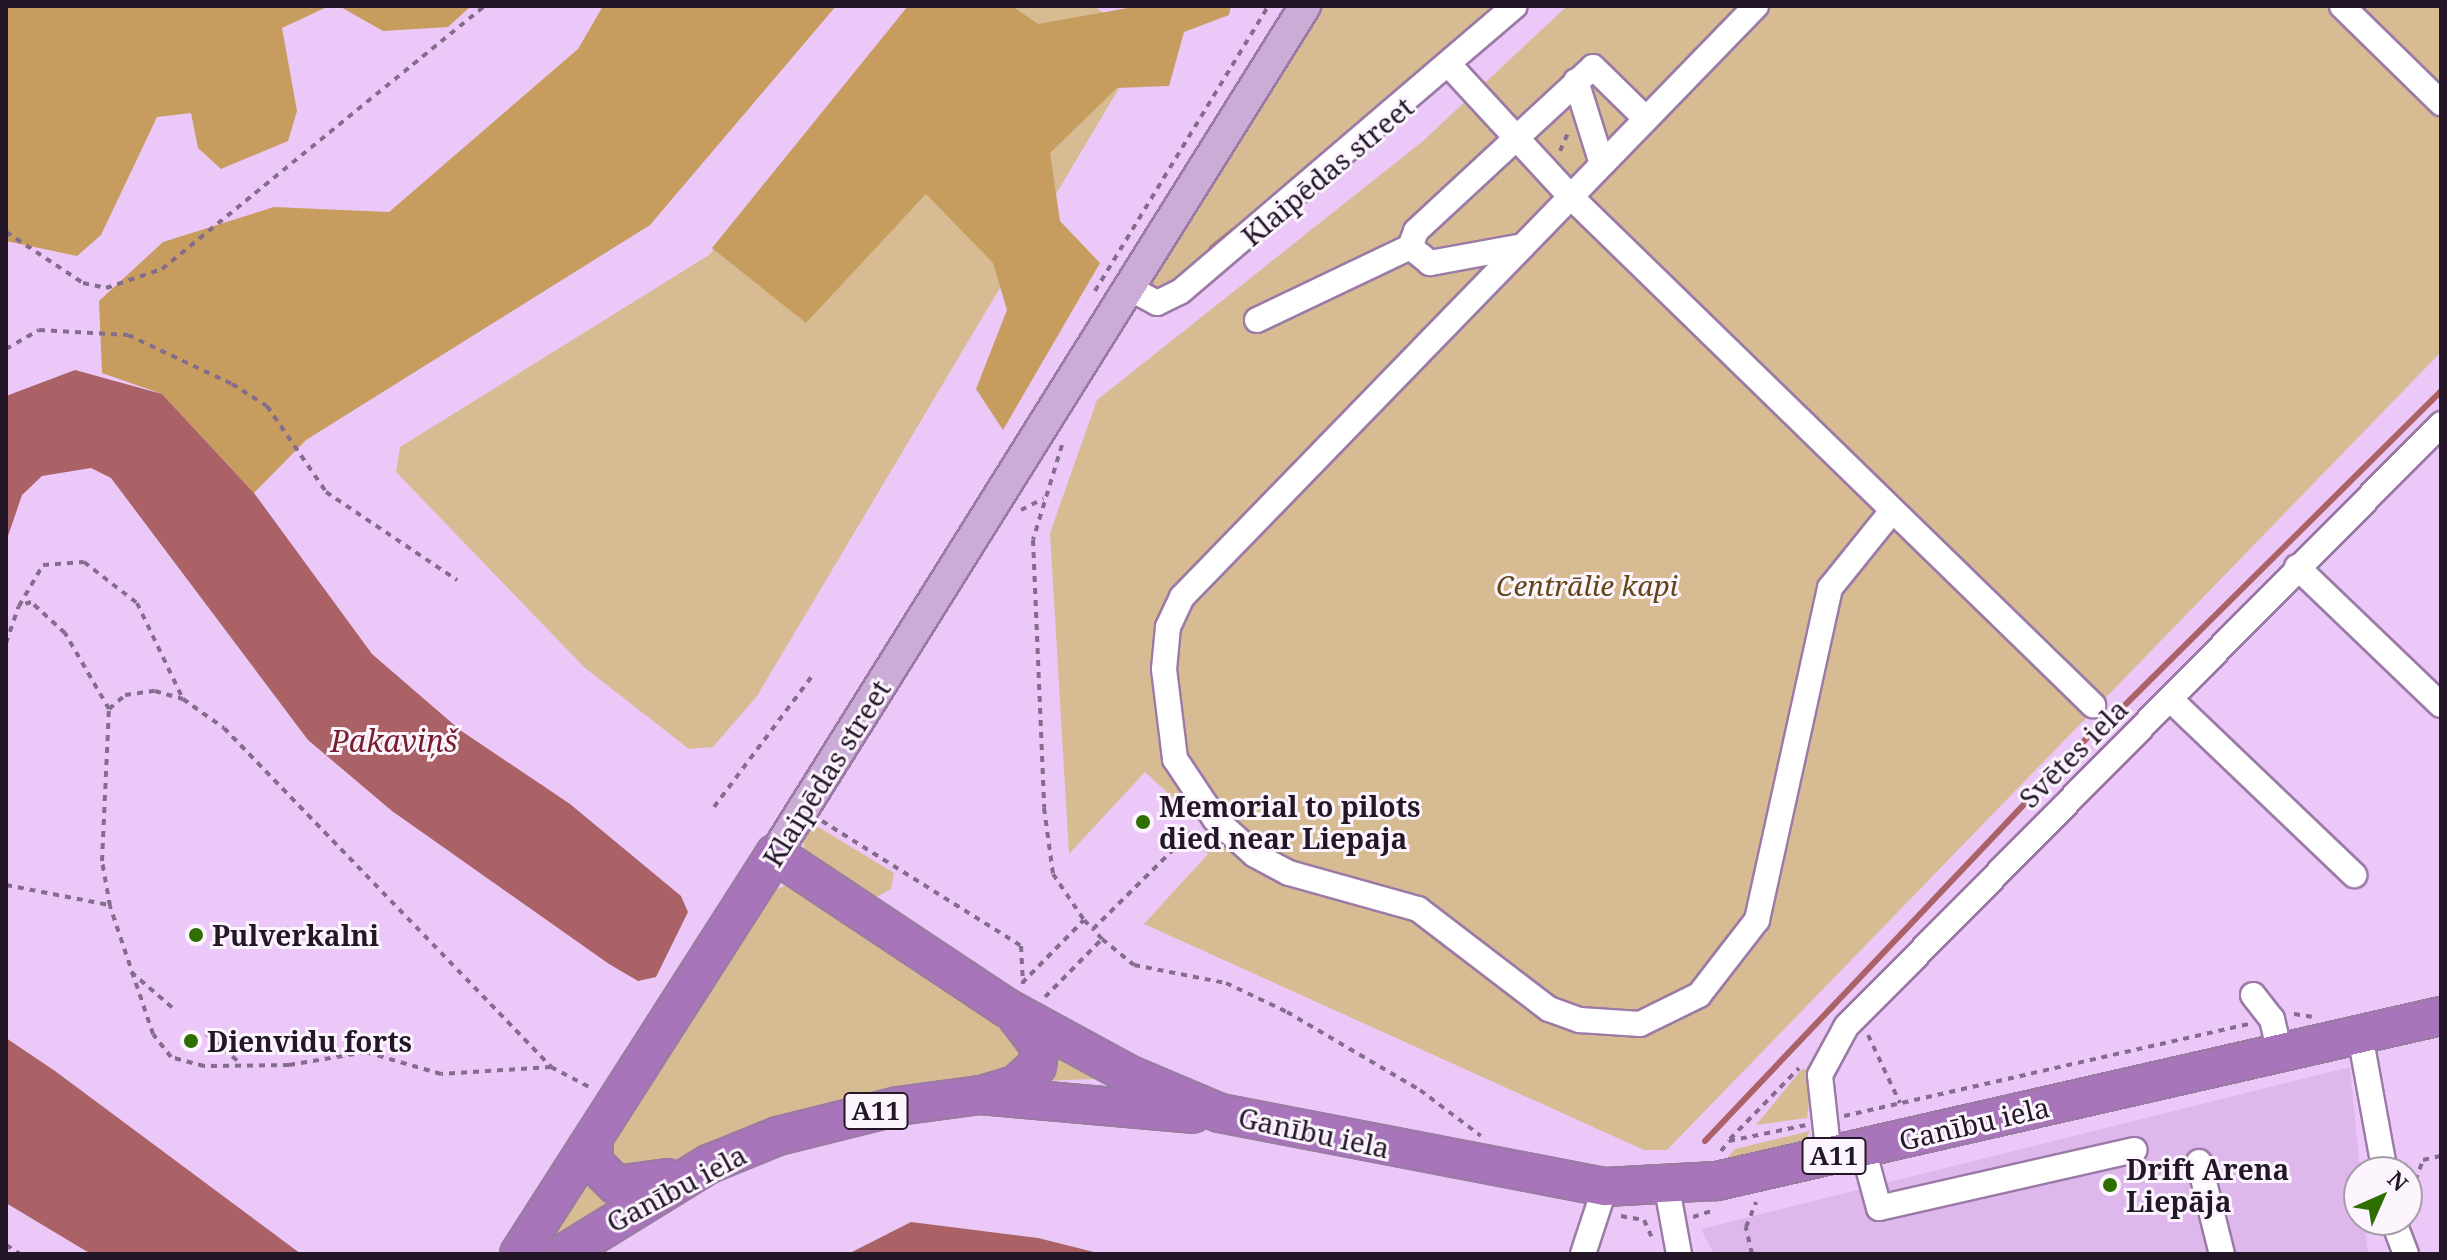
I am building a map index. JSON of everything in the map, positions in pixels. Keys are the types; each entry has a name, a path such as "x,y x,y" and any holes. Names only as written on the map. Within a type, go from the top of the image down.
{"highway":[{"name":"Ganību iela","path":"775,854 1023,997 1128,1074 1220,1113"},
{"name":"Klaipēdas street","path":"519,1254 618,1106 775,854"},
{"path":"980,1095 1017,1084 1037,1066 1040,1047 1023,997"},
{"name":"Ganību iela","path":"563,1254 709,1164 828,1122 980,1095 1220,1113 1605,1187 1667,1188 1846,1153 2441,1016"},
{"path":"594,1141 594,1163 616,1185 709,1164"}],"main road":[{"name":"Klaipēdas street","path":"775,854 1305,6"}],"street":[{"name":"Klaipēdas street","path":"1127,287 1157,303 1180,292 1451,67 1515,6"},
{"path":"1756,6 1601,161 1565,190 1523,246 1182,597 1168,627 1166,725 1175,759 1226,829 1289,873 1418,909 1549,1009 1604,1023 1640,1024 1670,1013 1699,995 1757,920 1830,588 1891,512"},
{"path":"2342,6 2441,103"},
{"path":"1451,67 1565,190 1891,512 2093,705"},
{"path":"1257,320 1410,247 1416,231 1516,135 1593,67 1643,116"},
{"path":"1576,81 1601,161"},
{"path":"1410,247 1430,263 1523,246"},
{"name":"Svētes iela","path":"2134,1150 1879,1208 1818,1100 1829,1049 1859,1014 2441,424"},
{"path":"2297,567 2441,705"},
{"path":"2170,699 2354,875"},
{"path":"2253,995 2272,1019 2280,1053"},
{"path":"2360,1035 2382,1156"},
{"path":"2199,1162 2222,1254"},
{"path":"1583,1254 1605,1187"},
{"path":"1667,1188 1679,1254"}],"path":[{"path":"6,232 83,283 106,288 162,269 485,6"},
{"path":"1091,300 1110,258 1268,6"},
{"path":"1565,190 1560,140 1590,126"},
{"path":"6,349 39,330 128,335 232,384 267,406 326,492 457,580"},
{"path":"1064,440 1033,540 1053,874 1084,920 1134,965 1226,983 1287,1012 1420,1090 1485,1142 1472,1140"},
{"path":"6,643 19,606 43,565 84,562 137,603 183,699"},
{"path":"19,606 31,602 65,633 109,709 102,861 110,906 153,1034 171,1057 242,1066 366,1052 441,1074 551,1067"},
{"path":"714,807 812,676"},
{"path":"109,709 125,695 155,691 183,699 224,728 551,1067 618,1106"},
{"path":"814,817 1021,946 1023,997"},
{"path":"1093,929 1191,826 1212,842 1226,829"},
{"path":"6,885 110,906"},
{"path":"1023,997 1084,920"},
{"path":"1023,997 1102,939"},
{"path":"130,971 174,1009"},
{"path":"1023,997 1053,1008"},
{"path":"1859,1014 1900,1103"},
{"path":"1836,1118 2259,1022"},
{"path":"205,1033 242,1066"},
{"path":"1713,1162 1729,1141 1817,1050 1829,1049"},
{"path":"1729,1141 1809,1124"},
{"path":"1752,1254 1746,1227 1756,1200"},
{"path":"6,1245 20,1254"}],"shaded area":[{"path":"6,6 329,6 282,28 297,111 288,141 221,169 198,148 191,113 157,117 101,235 77,256 6,241"},
{"path":"339,6 471,6 448,27 383,31"},
{"path":"603,6 836,6 650,225 306,440 254,493 162,394 102,373 99,301 163,242 274,207 389,212 578,49"},
{"path":"908,6 1012,6 1038,24 1139,6 1231,6 1229,15 1184,32 1169,86 1117,88 1050,153 1060,221 1100,263 1003,430 976,389 1007,310 993,263 926,194 806,323 712,248"},
{"path":"2350,1067 2359,1156 2343,1156 2343,1236 2366,1236 2368,1254 1714,1254 1701,1229"}],"green space":[{"path":"908,6 1094,6 1129,32 1137,58 757,696 713,747 689,749 585,668 396,472 400,447 709,255"},
{"path":"1323,6 1508,6 1160,293 1152,289 1150,272"},
{"name":"Centrālie kapi","path":"1567,6 2441,6 2441,352 1667,1150 1644,1150 1144,924 1208,854 1199,844 1210,832 1145,772 1069,854 1050,533 1097,400 1423,141"},
{"path":"810,822 894,873 891,889 873,899 806,856 802,837"},
{"path":"787,885 1002,1020 1022,1052 1017,1067 638,1171 613,1165 611,1141 767,893"},
{"path":"1048,1048 1091,1074 1095,1079 1042,1081"},
{"path":"1802,1069 1813,1071 1807,1118 1756,1125"},
{"path":"1810,1131 1804,1143 1718,1169 1735,1149"},
{"path":"591,1171 616,1197 548,1242"}],"water":[{"name":"Pakaviņš","path":"75,370 162,394 254,493 372,654 460,730 570,804 681,896 688,912 656,977 638,981 609,964 392,811 308,740 111,478 91,468 42,476 22,495 6,542 6,396"},
{"path":"6,1038 301,1254 91,1254 6,1203"},
{"path":"911,1222 1038,1238 1102,1254 848,1254"}],"waterway":[{"path":"1212,248 1234,230"},
{"path":"2126,704 2441,391"},
{"path":"1705,1141 2104,720"}],"place":[{"name":"Memorial to pilots died near Liepaja","path":"1143,822"},
{"name":"Pulverkalni","path":"196,935"},
{"name":"Dienvidu forts","path":"191,1041"},
{"name":"Drift Arena Liepāja","path":"2110,1185"}]}
